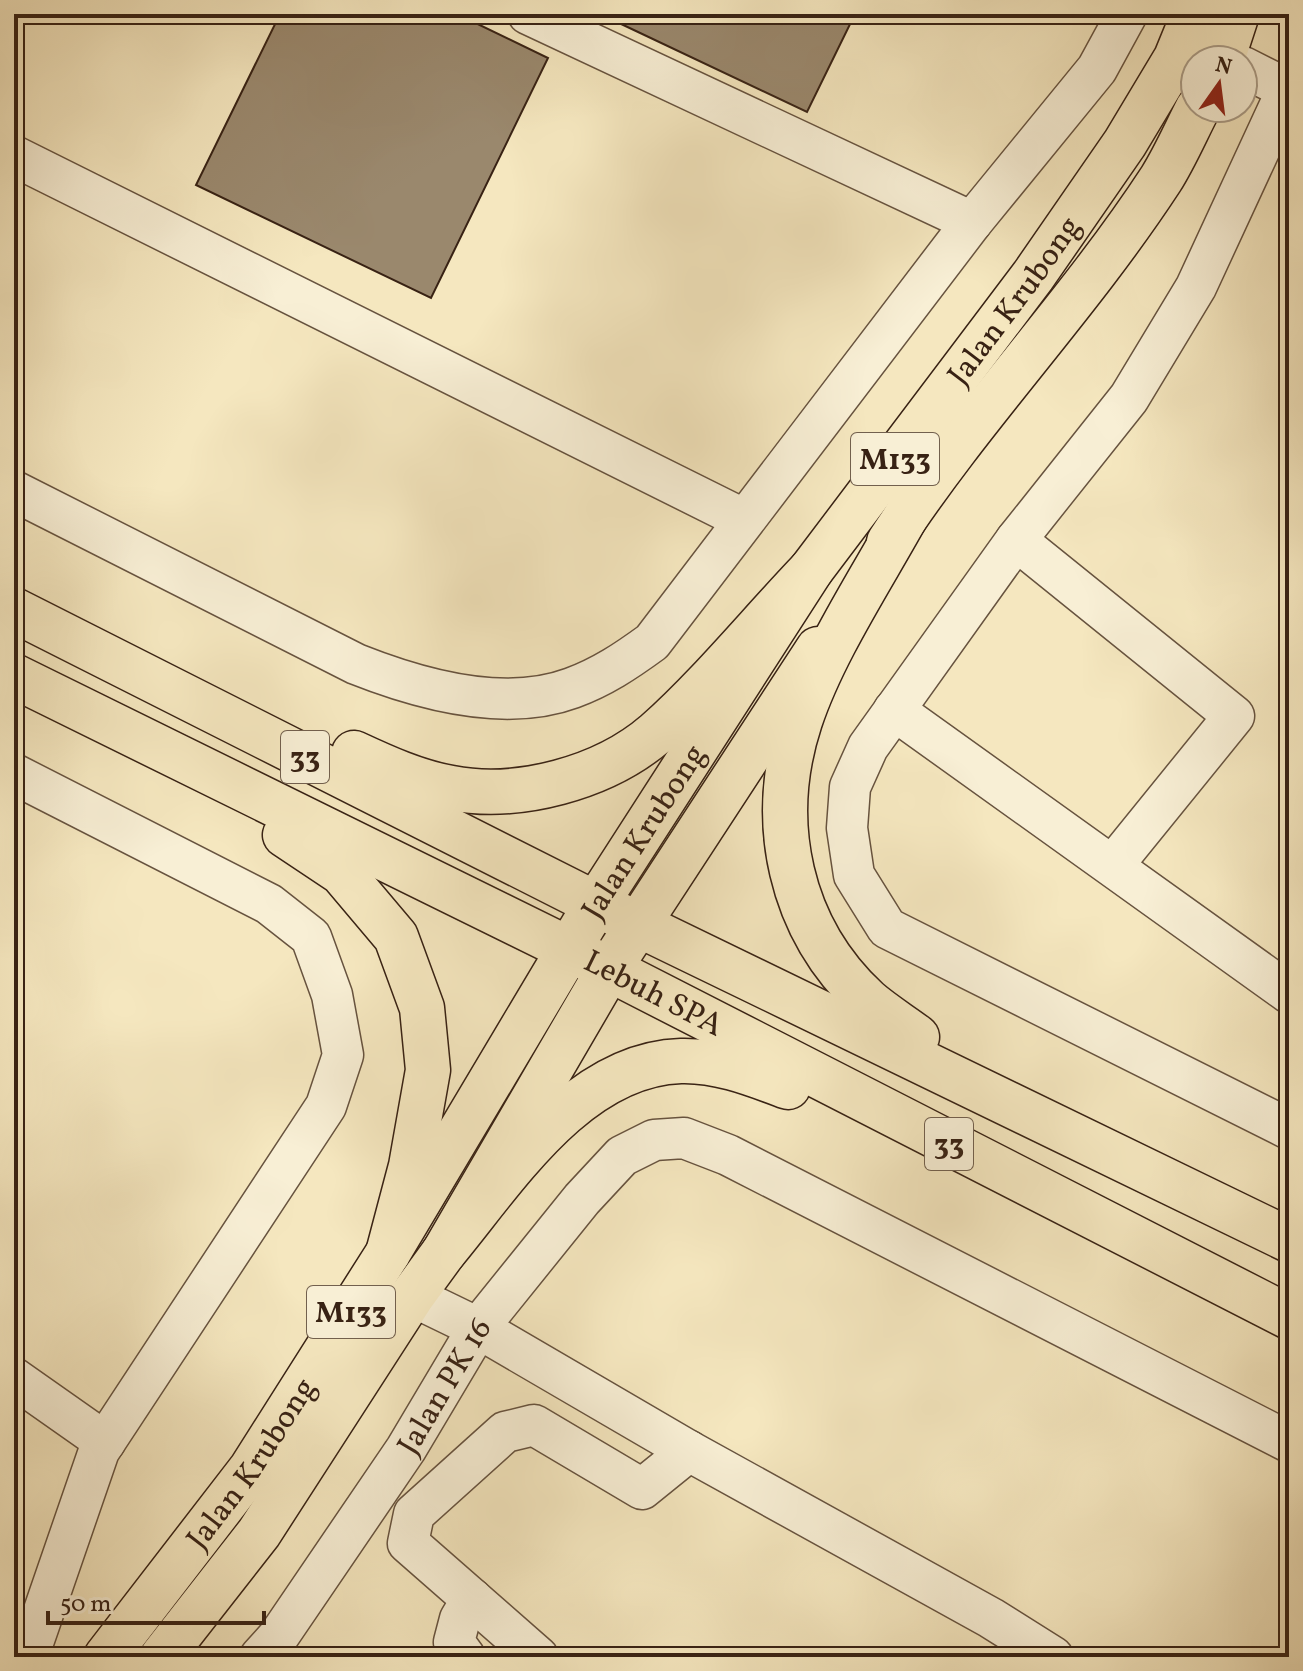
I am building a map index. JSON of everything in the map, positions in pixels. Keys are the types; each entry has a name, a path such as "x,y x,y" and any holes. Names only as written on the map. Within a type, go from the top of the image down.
{"main road":[{"name":"Jalan Krubong","path":"106,1657 251,1469 388,1253 596,904 811,570 1033,276 1125,143 1176,58 1194,14"},
{"path":"1232,44 1237,14"},
{"name":"Jalan Krubong","path":"162,1657 259,1533 412,1296 444,1252 637,924 910,509 1075,299 1162,177 1190,124"},
{"path":"910,509 825,666 800,719 787,769 784,817 789,867 806,919 836,965 868,1001 918,1038 1286,1238"},
{"path":"14,596 390,770 451,788 506,792 562,780 611,763 655,734 811,570"},
{"name":"Lebuh SPA","path":"14,610 596,904 1286,1238"},
{"name":"Lebuh SPA","path":"14,676 609,969 1270,1308"},
{"path":"14,693 277,830 342,873 396,937 422,1008 428,1070 411,1166 388,1253"},
{"path":"444,1252 540,1135 572,1104 624,1074 679,1061 736,1067 797,1090 1270,1308"}],"street":[{"path":"528,14 972,222"},
{"path":"14,491 356,664 417,686 455,694 513,697 569,690 610,672 652,642 972,222 1097,69 1127,14"},
{"path":"1259,74 1289,88 1196,287 1137,385 1016,540 868,747 850,787 847,828 854,875 887,928 1289,1129"},
{"path":"14,156 743,519"},
{"path":"1016,540 1234,716 1114,864"},
{"path":"894,710 1114,864 1289,993"},
{"path":"14,774 269,904 311,937 332,995 343,1055 326,1106 99,1451 28,1657"},
{"name":"Jalan PK 16","path":"260,1657 278,1637 406,1449 478,1328 582,1199 622,1156 654,1140 684,1138 728,1155 1289,1442"},
{"path":"412,1296 478,1328 689,1451 991,1618 1053,1657"},
{"path":"14,1378 105,1442"},
{"path":"538,1657 408,1543 414,1514 505,1432 534,1425 642,1489 689,1451"},
{"path":"465,1657 454,1642 460,1619 472,1599"}],"building":[{"path":"280,14 457,14 548,58 431,298 196,185"},
{"path":"600,14 855,14 807,112"}]}
